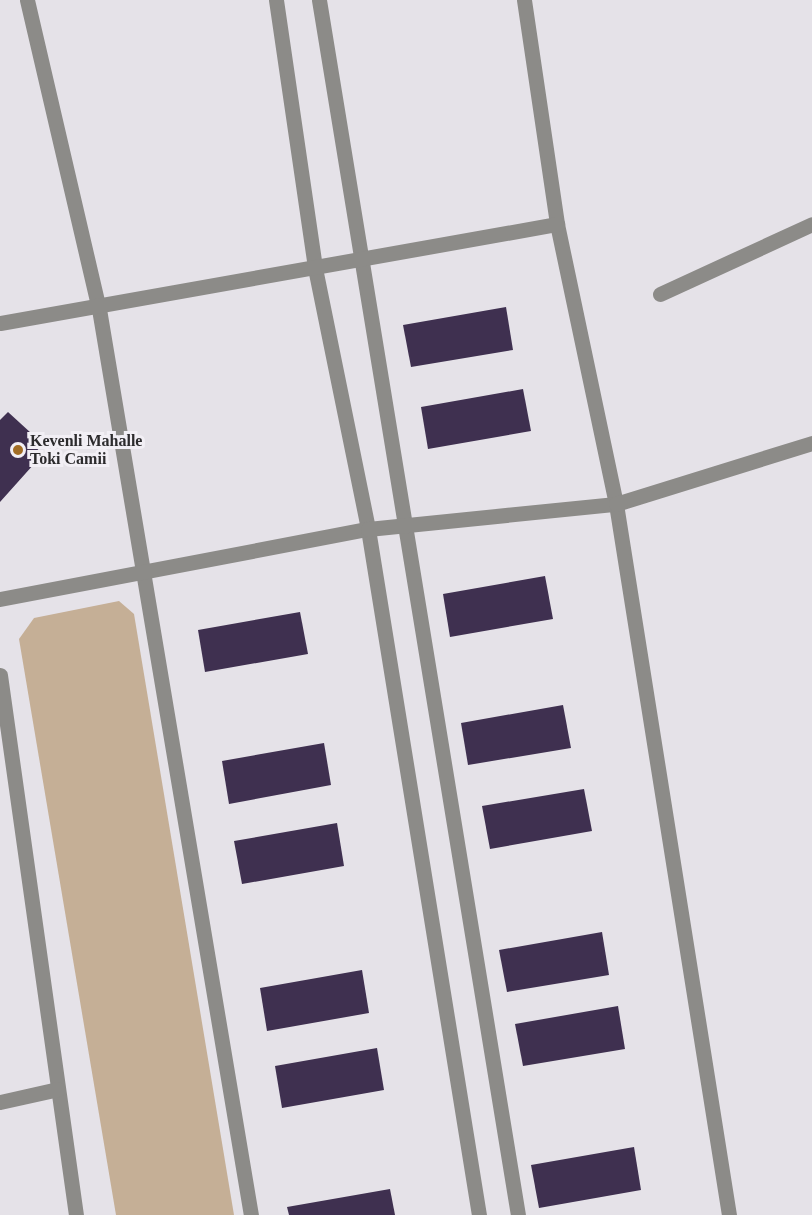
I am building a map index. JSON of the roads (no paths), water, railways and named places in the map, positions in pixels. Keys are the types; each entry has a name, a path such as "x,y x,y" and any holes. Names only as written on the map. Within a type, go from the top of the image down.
{"street":[{"path":"27,0 99,309 251,1215"},
{"path":"276,0 315,268 368,529 479,1215"},
{"path":"319,0 359,257 408,527 518,1215"},
{"path":"524,0 557,224 616,504 729,1215"},
{"path":"0,323 99,309 315,268 359,257 557,224"},
{"path":"660,294 812,224"},
{"path":"0,598 368,529 408,527 616,504 812,443"},
{"path":"0,675 5,747 76,1215"},
{"path":"0,1102 58,1089"}],"place":[{"name":"Kevenli Mahalle Toki Camii","path":"18,450"}]}
